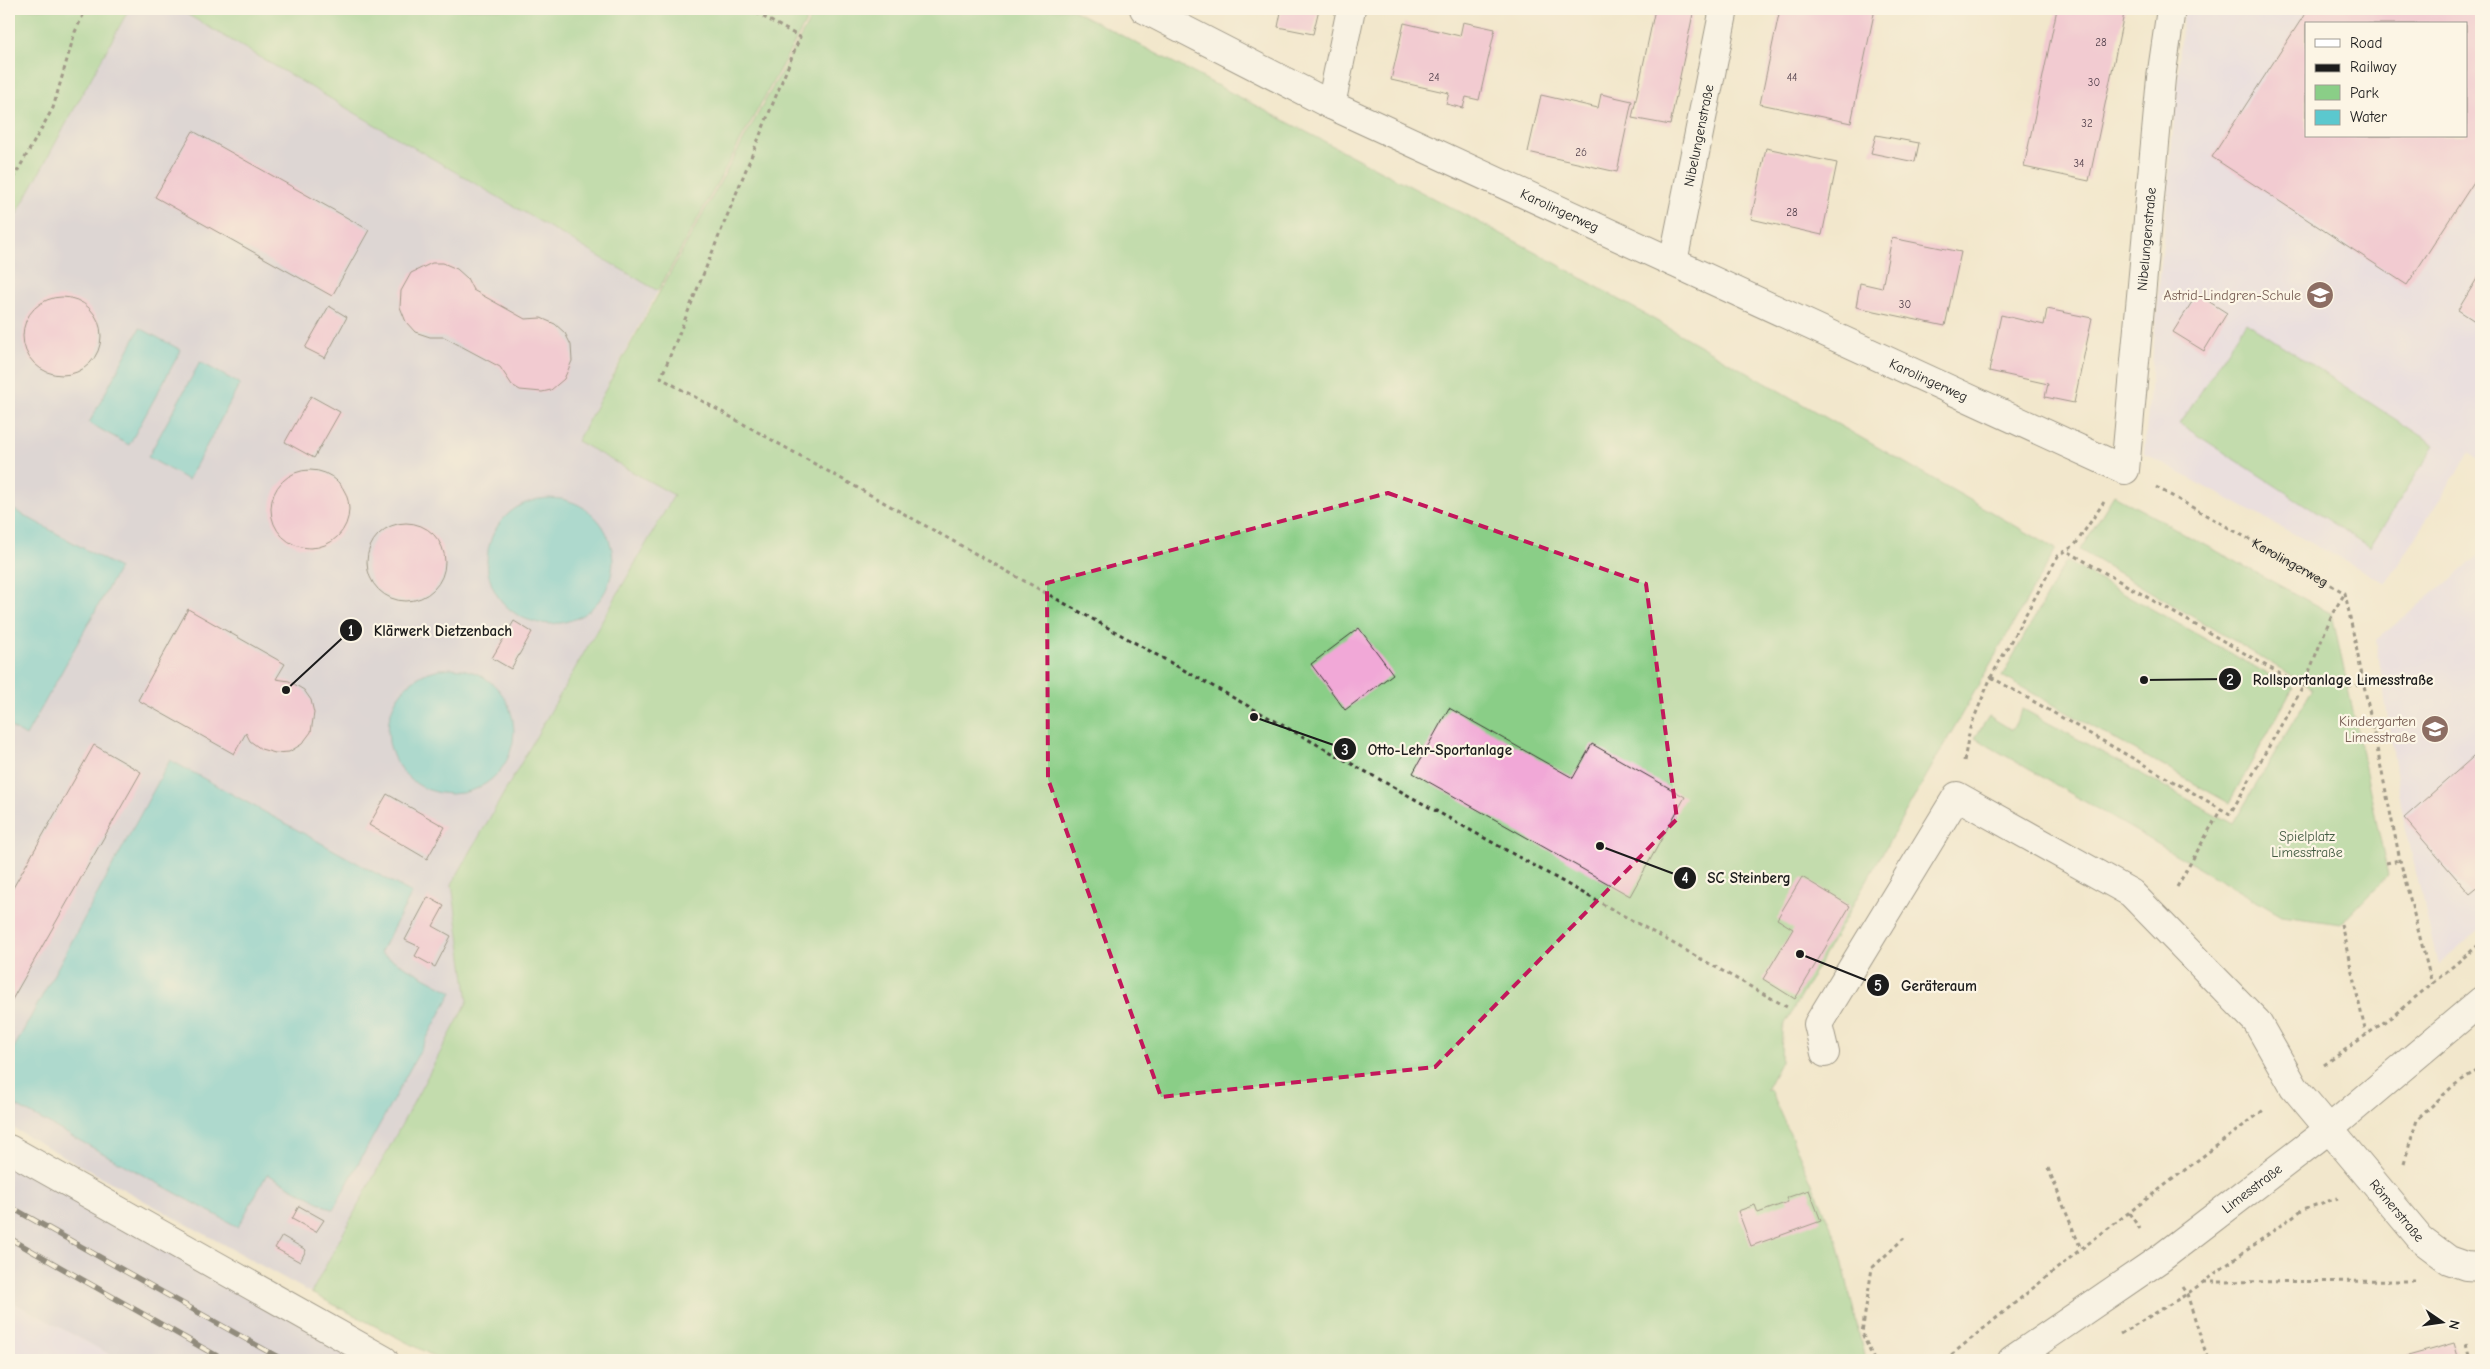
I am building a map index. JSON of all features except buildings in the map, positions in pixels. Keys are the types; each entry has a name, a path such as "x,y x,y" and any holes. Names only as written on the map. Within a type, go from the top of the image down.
{"street":[{"name":"Karolingerweg","path":"1144,9 1331,105 2125,470"},
{"path":"1331,105 1352,9"},
{"name":"Nibelungenstraße","path":"1673,262 1724,9"},
{"name":"Nibelungenstraße","path":"2125,470 2161,78 2171,9"},
{"path":"1825,1053 1818,1024 1957,796"},
{"name":"Römerstraße","path":"1957,796 2131,893 2257,1022 2294,1087 2421,1239 2449,1260 2466,1266 2481,1267"},
{"name":"Limesstraße","path":"2012,1360 2161,1258 2328,1130 2481,1001"},
{"path":"9,1149 384,1360"}],"path":[{"path":"9,186 52,108 75,32 86,9"},
{"path":"749,9 800,37 661,378 1818,1024"},
{"path":"1957,796 1970,728 1991,678 2058,556 2075,545 2125,470"},
{"name":"Karolingerweg","path":"2125,470 2345,593"},
{"path":"2067,551 2302,687"},
{"path":"1991,678 2230,814 2302,687 2332,614 2345,593"},
{"path":"2345,593 2400,860 2432,984"},
{"path":"2348,686 2364,684"},
{"path":"2157,920 2221,809"},
{"path":"2386,863 2400,860"},
{"path":"2341,924 2366,1034"},
{"path":"1945,1360 2081,1249 2432,984 2481,943"},
{"path":"2116,1337 2188,1294 2303,1209 2375,1186 2406,1162 2417,1120 2453,1086 2481,1067"},
{"path":"2048,1168 2081,1249"},
{"path":"1874,1360 1862,1333 1872,1268 1904,1238"},
{"path":"2203,1282 2416,1281 2449,1260"},
{"path":"2188,1294 2208,1360"},
{"path":"2466,1344 2470,1360"}],"highlighted area":[{"path":"1388,493 1646,584 1677,819 1435,1067 1161,1097 1048,779 1047,583"}],"shaded area":[{"path":"129,9 178,9 658,291 577,441 674,495 452,884 468,1001 311,1293 9,1126 9,228"},
{"name":"Astrid-Lindgren-Schule","path":"2184,9 2481,9 2481,461 2469,453 2386,583 2144,454"},
{"name":"Kindergarten Limesstraße","path":"2481,554 2481,928 2438,964 2403,817 2376,640"},
{"path":"9,1163 367,1360 120,1360 9,1300"},
{"path":"9,1300 120,1360 9,1360"}],"green space":[{"path":"9,9 129,9 9,228"},
{"path":"178,9 813,9 658,291"},
{"path":"816,9 1071,9 1536,252 2056,549 1782,1029 1781,1061 1766,1090 1770,1089 1838,1242 1865,1360 441,1360 311,1293 468,1001 452,884 674,495 577,441"},
{"path":"2246,322 2435,445 2370,547 2180,424"},
{"name":"Spielplatz Limesstraße","path":"2114,495 2332,614 2388,875 2341,924 2282,916 1975,738 1989,716 2012,730 2023,709 2233,824 2313,688 2080,550"},
{"path":"2066,561 2293,688 2229,803 2002,676"}],"water":[{"path":"140,328 181,350 129,445 89,423"},
{"path":"200,362 240,384 188,480 148,457"},
{"path":"550,498 574,502 595,516 609,537 613,561 609,585 595,606 574,620 550,624 526,620 505,606 491,585 487,561 491,537 505,516 526,502"},
{"path":"9,507 119,568 26,736 9,726"},
{"path":"451,668 475,672 496,686 510,707 514,731 510,755 496,776 475,790 451,794 427,790 406,776 392,755 388,731 392,707 406,686 427,672"},
{"path":"170,760 412,893 380,953 452,992 333,1210 267,1174 238,1227 9,1102 9,1057"}],"railway":[{"path":"9,1206 283,1360"},
{"path":"9,1238 224,1360"}],"place":[{"name":"Astrid-Lindgren-Schule","path":"2320,295"},
{"name":"Rollsportanlage Limesstraße","path":"2144,680"},
{"name":"Klärwerk Dietzenbach","path":"286,690"},
{"name":"Otto-Lehr-Sportanlage","path":"1254,717"},
{"name":"Kindergarten Limesstraße","path":"2435,729"},
{"name":"SC Steinberg","path":"1600,846"},
{"name":"Geräteraum","path":"1800,954"}]}
